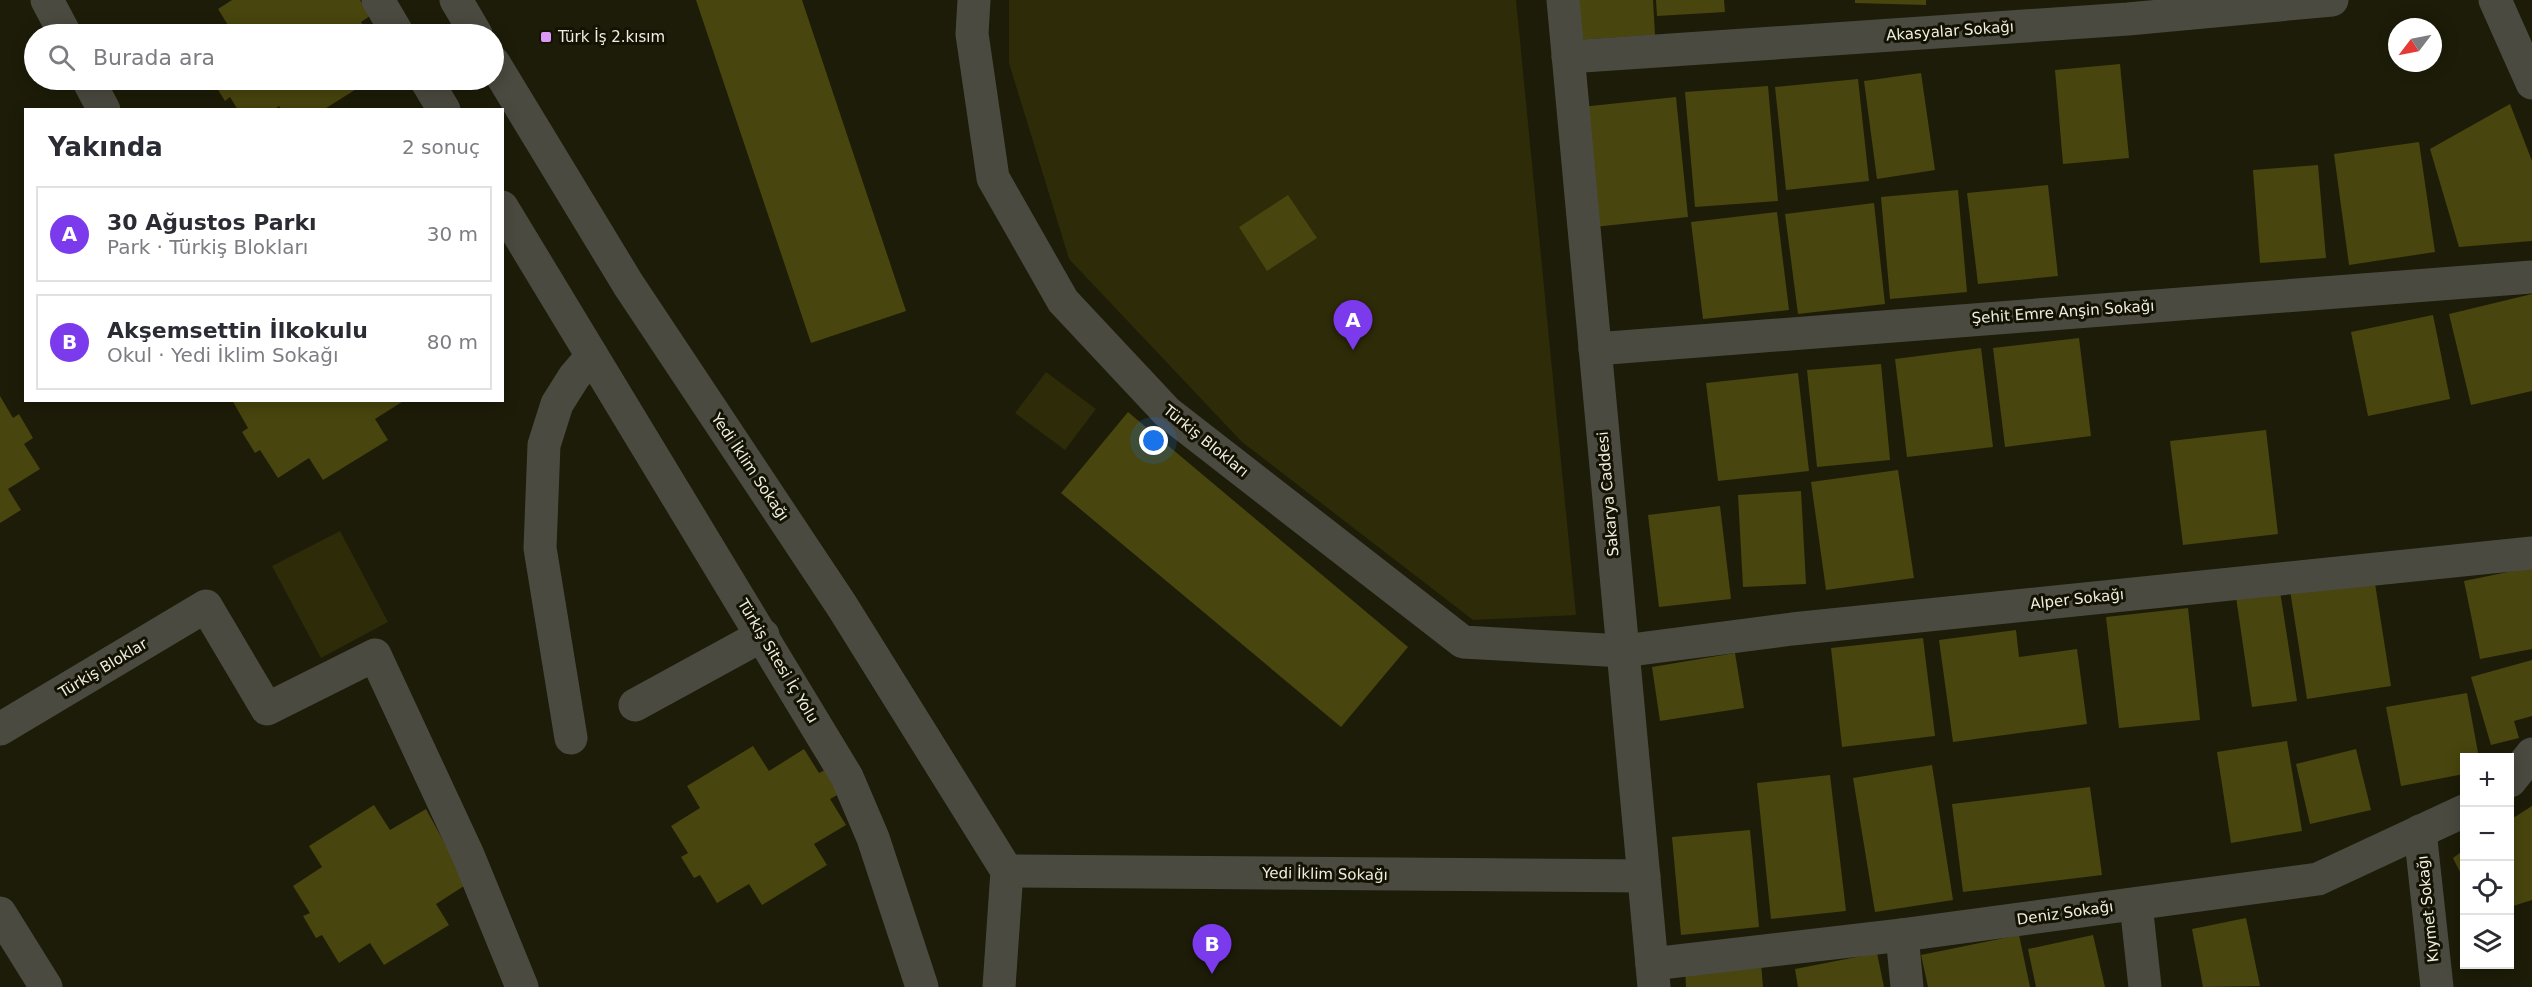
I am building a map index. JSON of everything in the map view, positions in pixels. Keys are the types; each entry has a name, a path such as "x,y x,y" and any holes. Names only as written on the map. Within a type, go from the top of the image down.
{"street":[{"path":"47,0 60,24"},
{"path":"378,0 393,24"},
{"path":"456,0 470,24"},
{"name":"Türkiş Blokları","path":"974,0 972,34 993,178 1063,301 1167,412 1463,642 1623,651"},
{"name":"Sakarya Caddesi","path":"1563,0 1653,975"},
{"name":"Akasyalar Sokağı","path":"1568,57 2128,19 2332,0"},
{"path":"2495,0 2532,83"},
{"name":"Yedi İklim Sokağı","path":"504,79 628,284 842,606 1007,871 1644,876"},
{"path":"93,90 103,108"},
{"path":"432,90 443,108"},
{"name":"Türkiş Sitesi İç Yolu","path":"504,210 848,777 873,838 922,987"},
{"name":"Şehit Emre Anşin Sokağı","path":"1595,348 2532,277"},
{"path":"571,738 540,548 544,446 557,404 574,377 592,356"},
{"name":"Alper Sokağı","path":"1623,651 1792,629 2532,553"},
{"name":"Türkiş Bloklar","path":"0,729 206,606 267,709 375,655 468,855 522,987"},
{"path":"635,705 763,635"},
{"path":"2514,776 2532,754"},
{"name":"Deniz Sokağı","path":"1653,975 1902,935 2318,879 2460,813"},
{"name":"Kıymet Sokağı","path":"2420,831 2437,987"},
{"path":"999,987 1007,871"},
{"path":"2136,904 2145,987"},
{"path":"0,913 45,987"},
{"path":"1902,935 1906,987"}],"shaded area":[{"path":"1009,0 1516,0 1576,615 1473,620 1242,442 1069,259 1009,63"},
{"path":"1046,372 1096,409 1065,450 1015,413"},
{"path":"340,531 388,622 321,658 272,566"}],"building":[{"path":"232,0 360,0 370,16 361,22 362,24 227,24 218,9"},
{"path":"696,0 802,0 906,311 811,343"},
{"path":"1572,0 1653,0 1655,35 1575,40"},
{"path":"1656,0 1724,0 1725,12 1657,16"},
{"path":"1855,0 1926,0 1926,5 1855,3"},
{"path":"2120,64 2129,158 2063,164 2055,70"},
{"path":"1921,73 1935,170 1877,179 1864,81"},
{"path":"1858,79 1869,181 1786,190 1775,87"},
{"path":"1768,86 1778,201 1695,207 1685,92"},
{"path":"218,90 355,90 326,108 280,108 279,106 276,108 237,108 230,97 225,101"},
{"path":"1676,97 1688,217 1594,227 1581,107"},
{"path":"2510,104 2532,161 2532,241 2459,247 2430,149"},
{"path":"2419,142 2435,252 2349,265 2334,154"},
{"path":"2318,165 2326,258 2260,263 2253,170"},
{"path":"2048,185 2058,276 1978,284 1967,193"},
{"path":"1958,190 1967,292 1890,299 1881,197"},
{"path":"1288,195 1317,238 1267,271 1239,227"},
{"path":"1874,203 1885,304 1798,314 1785,214"},
{"path":"1777,212 1789,310 1703,319 1691,222"},
{"path":"2532,294 2532,391 2471,405 2449,314"},
{"path":"2433,315 2450,399 2368,416 2351,332"},
{"path":"2079,338 2091,436 2005,447 1993,348"},
{"path":"1981,348 1993,447 1907,457 1895,359"},
{"path":"1881,364 1890,460 1817,467 1807,370"},
{"path":"1798,373 1809,471 1718,481 1706,383"},
{"path":"0,396 13,418 19,414 33,438 24,444 40,469 8,489 21,510 0,523"},
{"path":"233,402 402,402 375,419 388,440 323,480 309,458 278,478 260,450 255,453 242,432 248,428"},
{"path":"1128,412 1408,647 1341,727 1061,493"},
{"path":"2266,430 2278,534 2183,545 2170,441"},
{"path":"1898,470 1914,578 1826,590 1811,482"},
{"path":"1801,491 1806,584 1743,587 1738,495"},
{"path":"1720,506 1731,599 1659,607 1648,515"},
{"path":"2532,567 2532,649 2480,659 2464,581"},
{"path":"2374,577 2391,686 2307,699 2290,590"},
{"path":"2280,591 2297,701 2252,707 2236,597"},
{"path":"2188,608 2200,720 2119,728 2106,617"},
{"path":"2016,630 2019,657 2077,649 2087,724 1953,742 1939,640"},
{"path":"1923,638 1935,736 1842,747 1831,648"},
{"path":"1735,653 1744,708 1660,721 1652,667"},
{"path":"2532,660 2532,716 2514,721 2519,738 2491,745 2471,677"},
{"path":"2467,693 2478,753 2460,753 2460,775 2401,786 2386,707"},
{"path":"2287,741 2302,831 2231,843 2217,752"},
{"path":"753,746 769,771 804,749 819,773 825,770 839,794 830,799 846,825 814,844 827,865 762,905 749,884 717,903 700,875 694,878 681,857 688,853 671,826 700,808 687,786"},
{"path":"2356,749 2371,810 2310,824 2296,764"},
{"path":"1932,765 1953,900 1875,912 1853,778"},
{"path":"1830,775 1846,911 1771,919 1757,783"},
{"path":"2090,787 2102,875 1963,892 1952,804"},
{"path":"374,805 390,830 426,809 467,884 436,904 449,925 384,965 370,943 339,963 322,935 316,938 303,916 310,913 293,886 322,867 309,846"},
{"path":"2532,806 2532,900 2514,906 2514,861 2514,817"},
{"path":"1750,830 1759,927 1681,935 1672,837"},
{"path":"2460,853 2460,872 2453,858"},
{"path":"2246,918 2260,986 2203,987 2192,929"},
{"path":"2019,935 2030,987 1928,987 1921,955"},
{"path":"2093,935 2105,987 2036,987 2028,949"},
{"path":"1877,953 1884,987 1798,987 1795,969"},
{"path":"1761,963 1763,987 1686,987 1685,967"}],"place":[{"name":"Türk İş 2.kısım","path":"546,37"},
{"name":"30 Ağustos Parkı","path":"1353,350"},
{"name":"Akşemsettin İlkokulu","path":"1212,974"}]}
